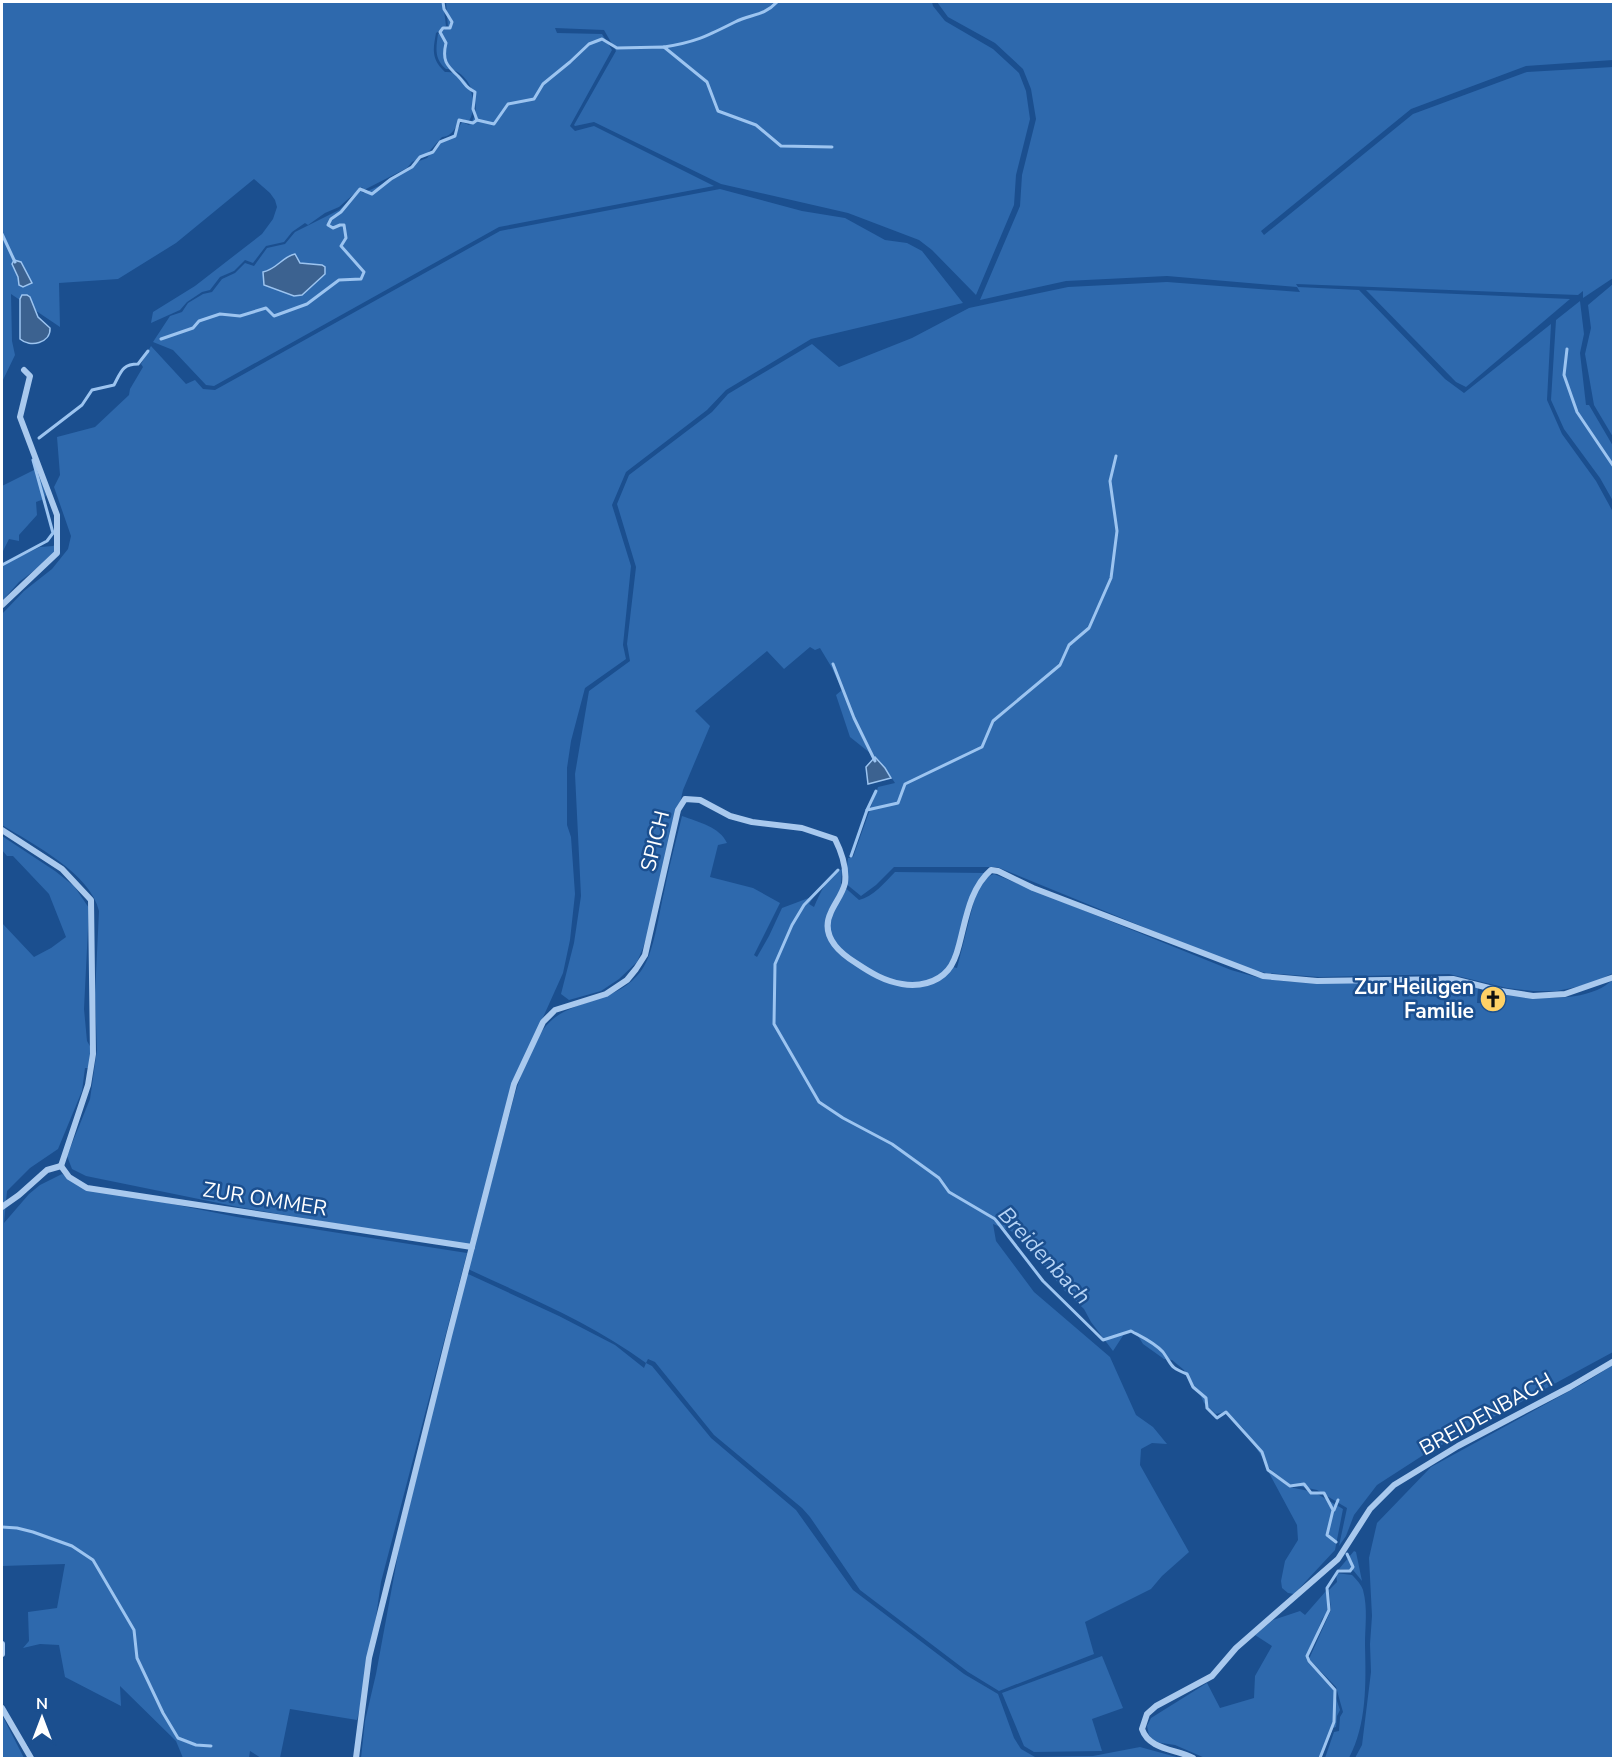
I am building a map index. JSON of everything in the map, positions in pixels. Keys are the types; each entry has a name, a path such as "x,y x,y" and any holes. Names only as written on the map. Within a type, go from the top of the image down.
{"street":[{"path":"2,605 57,554 57,515 20,417 30,376 24,370"},
{"name":"SPICH","path":"472,1247 514,1084 543,1022 555,1010 606,994 627,980 645,955 678,810 685,799 700,800 730,816 752,822 802,828 835,839 844,860 845,869 844,885 829,915 827,930 831,942 843,955 881,978 905,985 928,983 938,979 949,970 957,953 974,893 982,878 991,870 1263,976 1317,981 1453,979 1533,996 1565,994 1614,977"},
{"path":"2,830 62,869 91,900 93,1054 88,1085 62,1166 47,1170 2,1207"},
{"name":"ZUR OMMER","path":"62,1166 69,1177 87,1188 472,1247"},
{"path":"356,1758 369,1658 472,1247"},
{"name":"BREIDENBACH","path":"1193,1758 1156,1746 1149,1741 1142,1729 1147,1714 1156,1706 1212,1676 1236,1648 1338,1559 1370,1509 1394,1485 1458,1446 1570,1387 1614,1360"},
{"path":"2,1644 2,1654"},
{"path":"2,1708 31,1758"}],"shaded area":[{"path":"2,2 443,2 446,26 436,33 435,58 445,72 460,76 466,82 473,97 472,114 469,121 461,119 451,133 442,137 426,155 412,162 407,168 364,190 362,187 339,207 325,213 308,225 305,223 292,232 284,242 266,246 253,263 245,260 234,271 220,277 210,290 202,292 187,302 180,310 151,323 153,312 195,286 262,234 273,219 277,207 275,200 254,179 176,243 118,279 59,283 60,327 11,294 12,341 15,355 2,382"},
{"path":"446,2 932,2 945,21 993,49 1019,73 1026,91 1030,119 1016,175 1014,205 976,295 932,250 919,240 848,213 721,184 594,122 575,126 616,51 604,30 555,28 557,33 602,34 612,50 570,126 575,131 594,126 714,186 499,227 214,386 206,385 173,350 153,342 170,316 182,312 188,303 203,294 212,292 222,279 235,273 245,263 254,266 267,248 285,244 295,232 339,210 361,190 363,193 379,186 408,170 414,163 427,158 442,140 454,134 462,122 469,125 474,118 476,110 473,91 462,75 442,65 436,49 438,34 448,27"},
{"path":"937,2 1613,2 1613,60 1526,66 1411,109 1261,231 1264,235 1413,114 1527,72 1613,67 1613,278 1583,298 1583,291 1578,295 1296,284 1298,287 1359,290 1445,379 1464,393 1551,324 1547,400 1562,434 1596,481 1613,512 1613,973 1595,982 1576,987 1557,991 1533,991 1507,988 1449,974 1319,977 1266,973 1207,953 997,867 894,867 861,896 845,883 848,858 853,857 878,787 895,783 875,757 850,737 836,695 842,690 820,648 815,650 810,647 784,669 767,651 695,711 710,726 683,790 658,899 637,962 619,979 601,991 569,1000 561,994 574,943 581,896 575,774 589,691 630,661 627,644 636,567 617,504 629,475 712,412 728,394 812,344 839,367 912,338 969,308 1068,287 1167,282 1300,292 1297,287 1167,276 1066,281 980,300 1020,206 1022,175 1036,119 1031,89 1023,69 995,43 948,17"},
{"path":"720,189 802,211 845,218 885,240 907,243 922,251 963,303 811,339 726,390 707,410 626,472 612,505 631,566 623,645 626,659 585,688 571,741 567,768 567,825 571,837 575,894 570,940 563,973 518,1073 469,1246 238,1207 86,1176 72,1169 67,1156 90,1099 97,1050 95,994 99,911 94,897 73,873 59,861 2,825 2,614 24,591 52,569 68,549 71,536 54,487 60,475 57,437 95,427 129,395 151,346 186,384 195,380 203,389 215,390 500,231"},
{"path":"295,254 300,263 325,267 325,274 302,295 294,296 264,285 263,272"},
{"path":"14,260 21,262 32,283 23,287 19,285 12,264"},
{"path":"1613,284 1613,437 1594,405 1585,354 1591,328 1588,305"},
{"path":"1366,290 1570,299 1466,387 1456,382"},
{"path":"22,295 30,297 38,317 50,328 44,340 29,343 20,339 20,299"},
{"path":"1580,301 1584,334 1580,353 1586,405 1589,405 1613,446 1613,501 1600,478 1564,429 1551,400 1556,320"},
{"path":"38,468 46,495 44,499 36,502 37,515 19,535 19,541 9,539 2,553 2,486"},
{"path":"60,542 52,557 19,582 2,601 2,565 40,547 53,546"},
{"path":"875,757 891,778 868,784 866,767"},
{"path":"682,816 714,829 724,837 727,843 718,845 710,877 753,888 780,903 754,955 757,957 782,908 814,896 809,904 814,907 828,880 842,869 841,884 859,900 874,892 895,872 985,873 972,893 948,966 957,968 976,893 987,877 994,874 1231,970 1256,977 1318,983 1453,981 1478,988 1477,1003 1502,1004 1503,994 1562,998 1586,994 1613,980 1613,1352 1425,1454 1377,1485 1354,1515 1346,1536 1339,1546 1347,1508 1317,1490 1289,1484 1270,1469 1243,1428 1225,1412 1216,1414 1204,1403 1184,1370 1172,1360 1164,1359 1143,1344 1135,1331 1126,1331 1113,1351 1084,1309 1064,1290 1018,1234 993,1224 996,1241 1034,1292 1110,1357 1136,1415 1153,1427 1167,1444 1152,1443 1141,1449 1140,1465 1189,1552 1151,1589 1085,1622 1094,1654 999,1691 968,1672 860,1590 802,1508 714,1435 655,1362 648,1359 646,1363 582,1323 468,1269 513,1101 534,1045 553,1019 574,1007 621,989 632,981 646,964 653,944"},
{"path":"2,836 74,886 89,908 84,1009 87,1041 91,1048 89,1068 85,1068 82,1091 58,1149 30,1168 7,1191 4,1223 29,1194 40,1185 62,1174 82,1186 237,1217 467,1253 381,1582 368,1673 357,1720 290,1709 280,1758 261,1758 250,1751 249,1758 183,1758 176,1741 120,1686 121,1706 65,1677 59,1645 40,1644 23,1648 29,1641 28,1612 57,1608 65,1564 2,1566 2,923 34,957 66,937 49,894 13,856 7,856 2,850"},
{"path":"466,1273 615,1345 644,1368 646,1363 652,1366 711,1438 796,1510 853,1590 964,1674 998,1694 1014,1738 1021,1749 1035,1757 1093,1756 1140,1747 1180,1758 361,1758 365,1721 399,1549"},
{"path":"1613,1365 1613,1758 1355,1758 1362,1745 1371,1672 1372,1616 1369,1558 1377,1523 1431,1467"},
{"path":"1268,1471 1289,1487 1314,1492 1343,1509 1335,1550 1294,1594 1282,1588 1281,1581 1285,1561 1298,1540 1297,1525"},
{"path":"1354,1551 1362,1581 1353,1570 1339,1569"},
{"path":"1336,1573 1352,1575 1355,1578 1363,1590 1365,1604 1364,1703 1359,1731 1349,1758 1325,1758 1334,1732 1339,1731 1340,1717 1343,1712 1336,1687 1309,1659 1331,1610 1329,1590 1337,1582"},
{"path":"1326,1591 1329,1610 1322,1619 1307,1659 1333,1689 1340,1710 1336,1727 1333,1728 1321,1758 1205,1758 1175,1745 1155,1742 1149,1735 1147,1726 1151,1718 1207,1683 1220,1708 1254,1698 1255,1676 1272,1646 1255,1635 1273,1620 1300,1611 1305,1615"},
{"path":"1102,1656 1123,1708 1092,1719 1102,1751 1034,1752 1024,1746 1002,1693"},
{"path":"2,1715 24,1758 2,1758"}],"waterway":[{"path":"161,339 193,328 199,321 220,314 240,316 266,308 274,316 307,304 339,280 361,279 364,272 341,246 346,238 344,225 333,228 328,225 331,219 341,212 360,189 372,194 391,179 412,167 420,157 433,152 440,142 455,136 459,120 473,123 477,120 473,109 475,92 467,87 446,62 444,54 446,43 440,32 443,28 450,28 452,22 444,9 443,2"},
{"path":"664,47 701,38 762,12 777,2"},
{"path":"477,120 494,124 508,104 534,99 543,84 589,44 602,39 617,48 664,47 707,82 718,111 756,125 781,146 832,147"},
{"path":"2,234 15,262"},
{"path":"1567,349 1564,375 1577,412 1614,467"},
{"path":"39,438 82,405 92,390 114,385 125,367 138,364 148,351"},
{"name":"Breidenbach","path":"851,856 867,810 898,803 905,784 982,747 993,721 1060,665 1069,645 1089,628 1111,578 1117,531 1110,481 1116,456"},
{"path":"2,565 47,541 53,533 33,460"},
{"path":"833,664 854,718 875,761"},
{"path":"867,810 876,791"},
{"name":"Breidenbach","path":"838,870 804,905 792,925 775,964 774,1024 819,1102 843,1118 892,1144 939,1178 949,1192 995,1219 1043,1281 1103,1340 1131,1331 1159,1348 1174,1368 1187,1374 1193,1387 1206,1398 1207,1408 1217,1418 1226,1412 1262,1452 1268,1470 1290,1486 1304,1484 1311,1493 1324,1493 1333,1510 1327,1535 1336,1542"},
{"path":"1334,1510 1338,1500"},
{"path":"2,1527 33,1532 72,1546 93,1560 134,1630 137,1658 163,1713 178,1738 196,1745 211,1746"},
{"name":"Breidenbach","path":"1320,1758 1334,1722 1335,1690 1307,1656 1329,1610 1327,1588 1338,1571 1350,1571 1353,1567 1347,1554"}],"place":[{"name":"Zur Heiligen Familie","path":"1493,999"}]}
